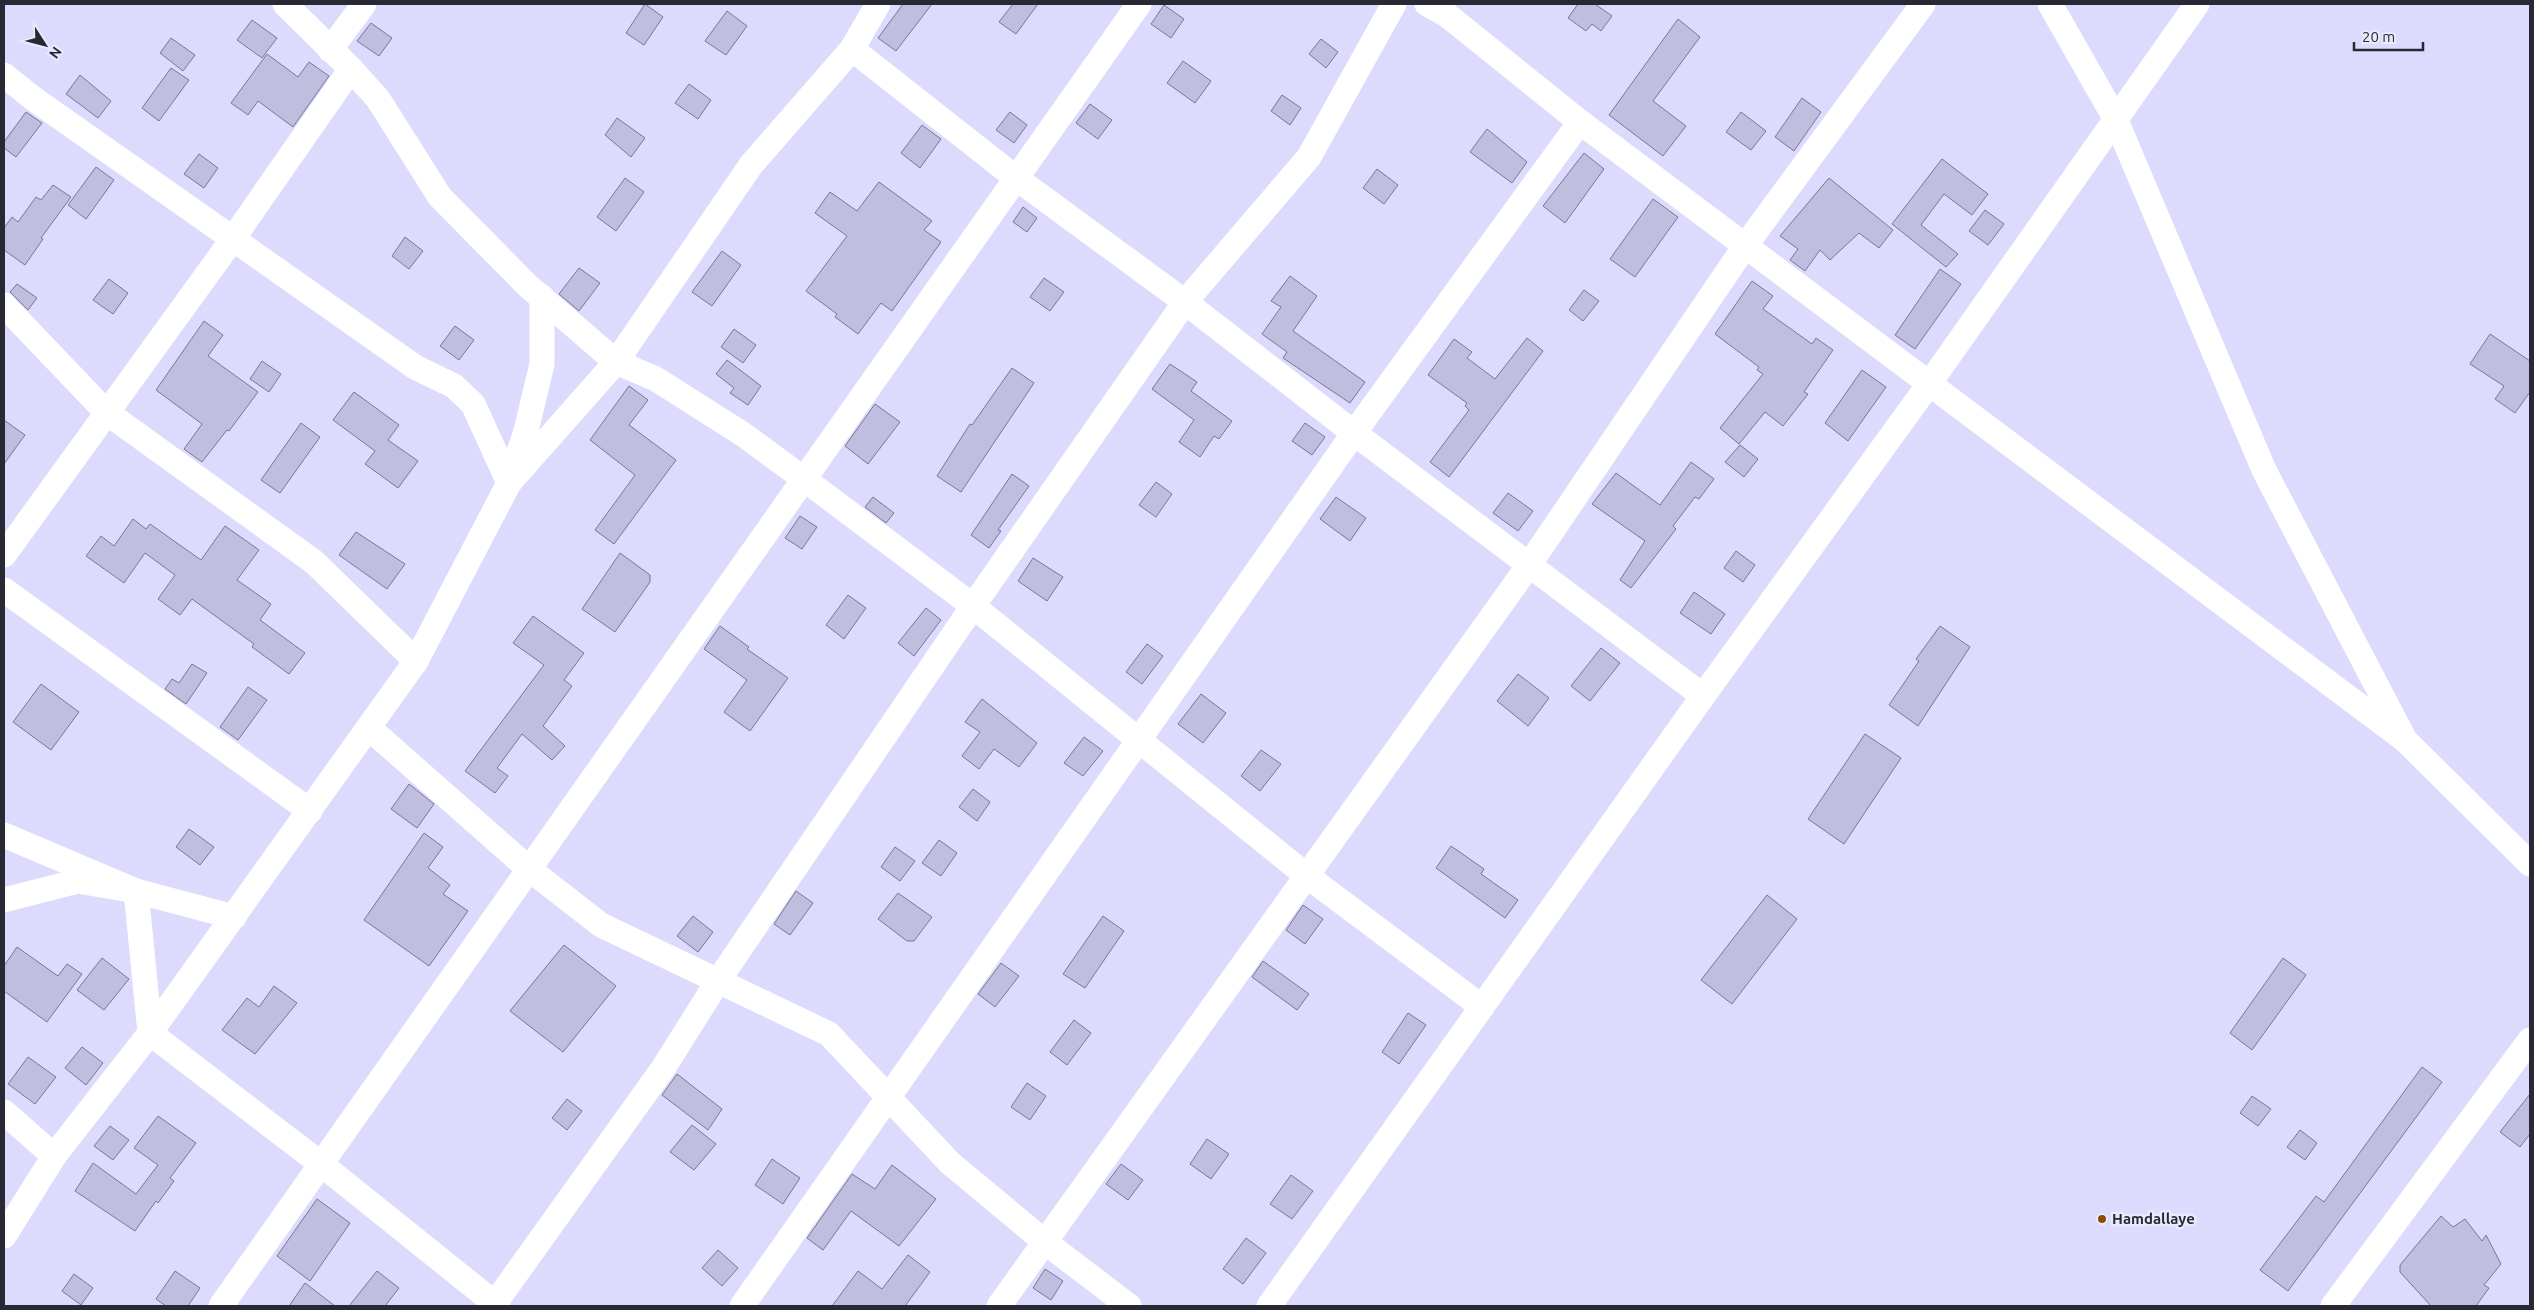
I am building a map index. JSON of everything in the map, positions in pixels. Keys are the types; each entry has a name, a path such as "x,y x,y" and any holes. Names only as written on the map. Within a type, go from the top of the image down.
{"street":[{"path":"285,4 378,99 440,196 542,297 616,362 656,379 744,435 804,479 973,606 1307,876 1482,1007"},
{"path":"330,50 364,4"},
{"path":"509,483 616,362 751,165 852,49 878,4"},
{"path":"221,1306 1139,4"},
{"path":"136,891 150,1033 321,1164 495,1305 664,1067 718,982 973,606 1185,302 1309,157 1394,4"},
{"path":"999,1306 1529,565 1745,246 1923,4"},
{"path":"2050,4 2116,118 2264,470 2406,740"},
{"path":"1268,1306 1703,696 1929,384 2198,4"},
{"path":"1443,8 1580,122 2406,740 2530,864"},
{"path":"852,49 1016,178 1185,302 1354,433 1703,696"},
{"path":"4,555 232,240 351,70"},
{"path":"4,75 34,99 232,240 416,367 454,386 473,404 509,483"},
{"path":"742,1306 1354,433 1580,122"},
{"path":"4,1236 54,1156 150,1033 416,661 509,483 526,431 542,364 542,297"},
{"path":"4,306 106,412 314,562 416,661"},
{"path":"4,590 310,810"},
{"path":"369,728 529,869 601,925 829,1034 950,1163 1045,1242 1130,1306"},
{"path":"4,835 136,891"},
{"path":"4,900 78,881 136,891 234,917"},
{"path":"2333,1306 2530,1040"},
{"path":"4,1112 54,1156"}],"building":[{"path":"645,4 663,17 644,45 626,33"},
{"path":"903,4 932,4 896,51 878,38"},
{"path":"1013,4 1038,4 1016,34 999,22"},
{"path":"1578,4 1595,4 1612,16 1601,31 1592,24 1586,31 1568,18"},
{"path":"1164,5 1184,19 1171,38 1151,24"},
{"path":"727,11 747,26 726,55 705,41"},
{"path":"1678,19 1700,37 1653,101 1686,126 1663,156 1609,115"},
{"path":"252,20 277,38 262,58 237,40"},
{"path":"371,23 392,38 379,56 357,41"},
{"path":"171,38 195,55 183,71 160,53"},
{"path":"1321,39 1338,52 1326,68 1309,54"},
{"path":"267,54 298,77 309,62 329,76 293,127 258,101 248,115 231,103"},
{"path":"1183,61 1211,81 1195,103 1167,83"},
{"path":"171,68 189,80 159,121 142,108"},
{"path":"80,75 111,101 98,118 66,94"},
{"path":"689,84 711,100 698,119 675,103"},
{"path":"1282,95 1301,108 1290,125 1271,111"},
{"path":"1802,98 1821,112 1794,151 1775,137"},
{"path":"1090,104 1112,120 1098,139 1076,123"},
{"path":"26,112 42,123 16,157 4,148 4,142"},
{"path":"1010,112 1027,125 1014,143 996,130"},
{"path":"1741,112 1766,131 1751,150 1726,132"},
{"path":"617,118 645,138 631,157 605,135"},
{"path":"922,125 941,139 920,168 901,153"},
{"path":"1487,129 1527,162 1512,183 1470,152"},
{"path":"1584,153 1604,169 1565,223 1543,206"},
{"path":"199,154 218,168 204,188 184,174"},
{"path":"1942,159 1988,194 1972,215 1944,194 1921,225 1958,254 1946,267 1892,224"},
{"path":"96,167 114,180 86,219 68,205"},
{"path":"1377,169 1398,185 1384,204 1363,188"},
{"path":"625,178 644,192 616,231 597,217"},
{"path":"1829,178 1893,230 1879,248 1859,233 1830,260 1820,250 1805,271 1790,260 1798,249 1780,236"},
{"path":"879,182 932,221 924,230 941,242 892,311 881,303 858,334 835,317 837,314 806,291 847,236 815,213 830,192 857,211"},
{"path":"53,185 71,197 41,238 43,239 25,265 4,250 4,228 12,217 18,222 36,197 41,200"},
{"path":"1653,199 1678,217 1635,277 1610,259"},
{"path":"1023,207 1037,218 1027,232 1013,222"},
{"path":"1985,210 2004,224 1988,245 1969,231"},
{"path":"405,237 423,251 409,269 392,256"},
{"path":"722,251 741,265 712,306 692,292"},
{"path":"579,268 600,283 579,311 559,294"},
{"path":"1940,269 1961,284 1915,349 1895,335"},
{"path":"1290,276 1317,296 1293,331 1365,382 1350,403 1283,358 1287,352 1262,334 1281,307 1271,301"},
{"path":"1044,278 1064,292 1050,311 1030,297"},
{"path":"109,279 128,293 113,314 93,300"},
{"path":"1752,281 1773,296 1763,309 1812,344 1816,338 1833,350 1804,392 1808,394 1783,426 1765,412 1739,444 1720,428 1763,374 1757,370 1759,367 1715,334"},
{"path":"17,284 37,298 28,310 10,292"},
{"path":"1584,290 1599,301 1583,321 1569,310"},
{"path":"204,321 223,335 208,356 258,392 229,431 227,430 202,462 184,449 202,424 156,390"},
{"path":"455,326 474,340 459,360 440,346"},
{"path":"734,329 756,345 743,363 721,347"},
{"path":"2490,334 2530,361 2530,392 2515,413 2495,399 2504,386 2470,364"},
{"path":"1527,338 1543,351 1449,477 1430,462 1469,410 1465,406 1467,403 1428,375 1454,339 1472,352 1467,358 1495,379"},
{"path":"727,360 761,386 748,405 730,393 734,388 716,374"},
{"path":"262,361 281,374 269,392 250,379"},
{"path":"1170,364 1197,382 1191,391 1232,421 1219,439 1214,436 1200,457 1179,442 1194,420 1152,389"},
{"path":"1012,368 1034,383 961,492 937,476 970,424 972,425"},
{"path":"1862,370 1886,387 1848,441 1825,423"},
{"path":"629,386 648,400 629,425 676,460 614,544 595,530 635,475 590,440"},
{"path":"354,392 399,425 388,440 418,461 398,488 365,464 375,451 333,420"},
{"path":"875,404 900,422 868,464 845,446"},
{"path":"4,420 25,435 4,464"},
{"path":"301,423 320,437 280,493 261,480"},
{"path":"1305,423 1325,437 1312,455 1292,441"},
{"path":"1740,445 1758,459 1744,477 1725,462"},
{"path":"1691,462 1714,479 1699,499 1695,497 1673,526 1676,529 1631,588 1620,580 1645,541 1592,504 1616,473 1660,505"},
{"path":"1012,474 1029,486 998,530 1001,531 989,548 971,535"},
{"path":"1156,482 1172,494 1156,517 1139,505"},
{"path":"1508,493 1533,511 1518,531 1493,513"},
{"path":"873,497 894,513 886,523 865,507"},
{"path":"1336,497 1366,518 1350,541 1320,519"},
{"path":"800,516 817,527 802,549 785,538"},
{"path":"133,519 146,529 150,524 201,560 225,526 259,550 237,580 271,604 260,620 305,653 289,674 252,647 254,644 192,599 180,615 158,599 175,575 145,553 124,583 86,556 101,536 114,546"},
{"path":"356,532 405,564 387,589 339,555"},
{"path":"1736,551 1755,565 1743,582 1724,568"},
{"path":"620,553 650,575 650,582 615,632 582,609"},
{"path":"1033,558 1063,577 1047,601 1018,581"},
{"path":"1694,592 1725,614 1711,634 1680,613"},
{"path":"848,595 866,608 844,639 826,625"},
{"path":"926,608 941,620 914,656 898,643"},
{"path":"533,616 584,653 564,680 572,686 543,726 565,746 552,760 522,734 497,768 508,776 495,793 465,771 544,665 513,643"},
{"path":"720,626 749,647 747,649 788,678 750,731 724,712 747,680 704,649"},
{"path":"1940,626 1970,647 1918,726 1889,705 1919,661 1916,659"},
{"path":"1147,644 1163,656 1142,684 1126,672"},
{"path":"1601,648 1620,663 1590,701 1571,686"},
{"path":"192,664 207,673 186,704 165,689 172,679 179,683"},
{"path":"1518,674 1549,698 1528,726 1497,701"},
{"path":"41,684 79,712 51,750 13,722"},
{"path":"248,687 267,700 238,740 220,727"},
{"path":"1201,694 1226,713 1203,743 1178,724"},
{"path":"982,699 1037,743 1019,767 994,749 979,769 962,756 980,732 965,722"},
{"path":"1865,734 1901,758 1844,844 1808,819"},
{"path":"1084,737 1103,751 1083,776 1064,763"},
{"path":"1261,750 1281,764 1260,791 1241,776"},
{"path":"409,784 434,804 417,828 391,809"},
{"path":"973,789 990,802 977,821 959,807"},
{"path":"189,829 214,847 200,865 176,847"},
{"path":"424,833 443,847 428,868 450,885 443,894 468,911 429,966 364,920"},
{"path":"939,840 957,853 941,876 922,863"},
{"path":"1451,846 1484,869 1481,874 1518,900 1505,918 1436,868"},
{"path":"895,847 915,861 900,881 881,867"},
{"path":"796,891 813,903 790,935 774,924"},
{"path":"898,893 932,917 914,941 907,941 878,919"},
{"path":"1767,895 1797,919 1732,1004 1701,980"},
{"path":"1303,905 1323,919 1305,944 1286,930"},
{"path":"693,916 713,932 698,952 677,936"},
{"path":"1103,916 1124,931 1085,988 1063,974"},
{"path":"564,945 616,986 563,1052 510,1011"},
{"path":"17,947 58,976 67,964 82,974 47,1022 4,991 4,966"},
{"path":"102,958 129,979 104,1010 77,990"},
{"path":"2283,958 2306,975 2252,1050 2230,1033"},
{"path":"1263,961 1309,994 1297,1010 1252,977"},
{"path":"1001,963 1019,976 995,1007 978,994"},
{"path":"274,986 297,1003 255,1054 222,1030 247,998 259,1007"},
{"path":"1408,1013 1426,1025 1399,1064 1382,1052"},
{"path":"1074,1020 1091,1033 1067,1065 1050,1052"},
{"path":"82,1047 103,1063 86,1085 65,1068"},
{"path":"28,1057 56,1077 35,1104 8,1084"},
{"path":"2422,1067 2442,1082 2288,1291 2260,1270 2316,1196 2324,1202"},
{"path":"677,1074 722,1109 708,1130 662,1095"},
{"path":"1027,1083 1046,1096 1030,1120 1011,1107"},
{"path":"2530,1094 2530,1134 2520,1147 2500,1132"},
{"path":"2252,1096 2271,1109 2258,1126 2240,1113"},
{"path":"567,1099 582,1111 567,1130 552,1118"},
{"path":"158,1116 196,1143 170,1178 174,1181 158,1203 156,1201 135,1231 75,1191 93,1163 136,1194 158,1165 134,1148"},
{"path":"692,1125 716,1144 694,1170 670,1152"},
{"path":"110,1126 129,1140 113,1160 94,1146"},
{"path":"2300,1130 2317,1143 2305,1160 2287,1147"},
{"path":"1207,1139 1229,1154 1211,1179 1190,1164"},
{"path":"772,1159 800,1178 783,1204 755,1185"},
{"path":"1121,1164 1143,1180 1128,1200 1106,1184"},
{"path":"892,1165 936,1199 899,1246 851,1211 823,1250 807,1238 852,1174 875,1189"},
{"path":"1291,1175 1313,1191 1292,1219 1270,1204"},
{"path":"317,1199 350,1223 310,1281 277,1256"},
{"path":"2441,1216 2453,1227 2465,1219 2482,1241 2486,1235 2501,1264 2484,1285 2489,1288 2476,1306 2431,1306 2400,1272 2400,1265"},
{"path":"1246,1238 1266,1253 1243,1284 1223,1269"},
{"path":"718,1250 738,1268 722,1286 702,1268"},
{"path":"908,1255 930,1272 905,1306 832,1306 858,1271 882,1289"},
{"path":"1045,1269 1063,1281 1051,1300 1033,1288"},
{"path":"175,1271 200,1288 188,1306 166,1306 156,1299"},
{"path":"377,1271 399,1288 385,1306 349,1306"},
{"path":"74,1274 93,1288 81,1305 62,1291"},
{"path":"305,1283 335,1306 289,1306"}],"place":[{"name":"Hamdallaye","path":"2102,1219"}]}
